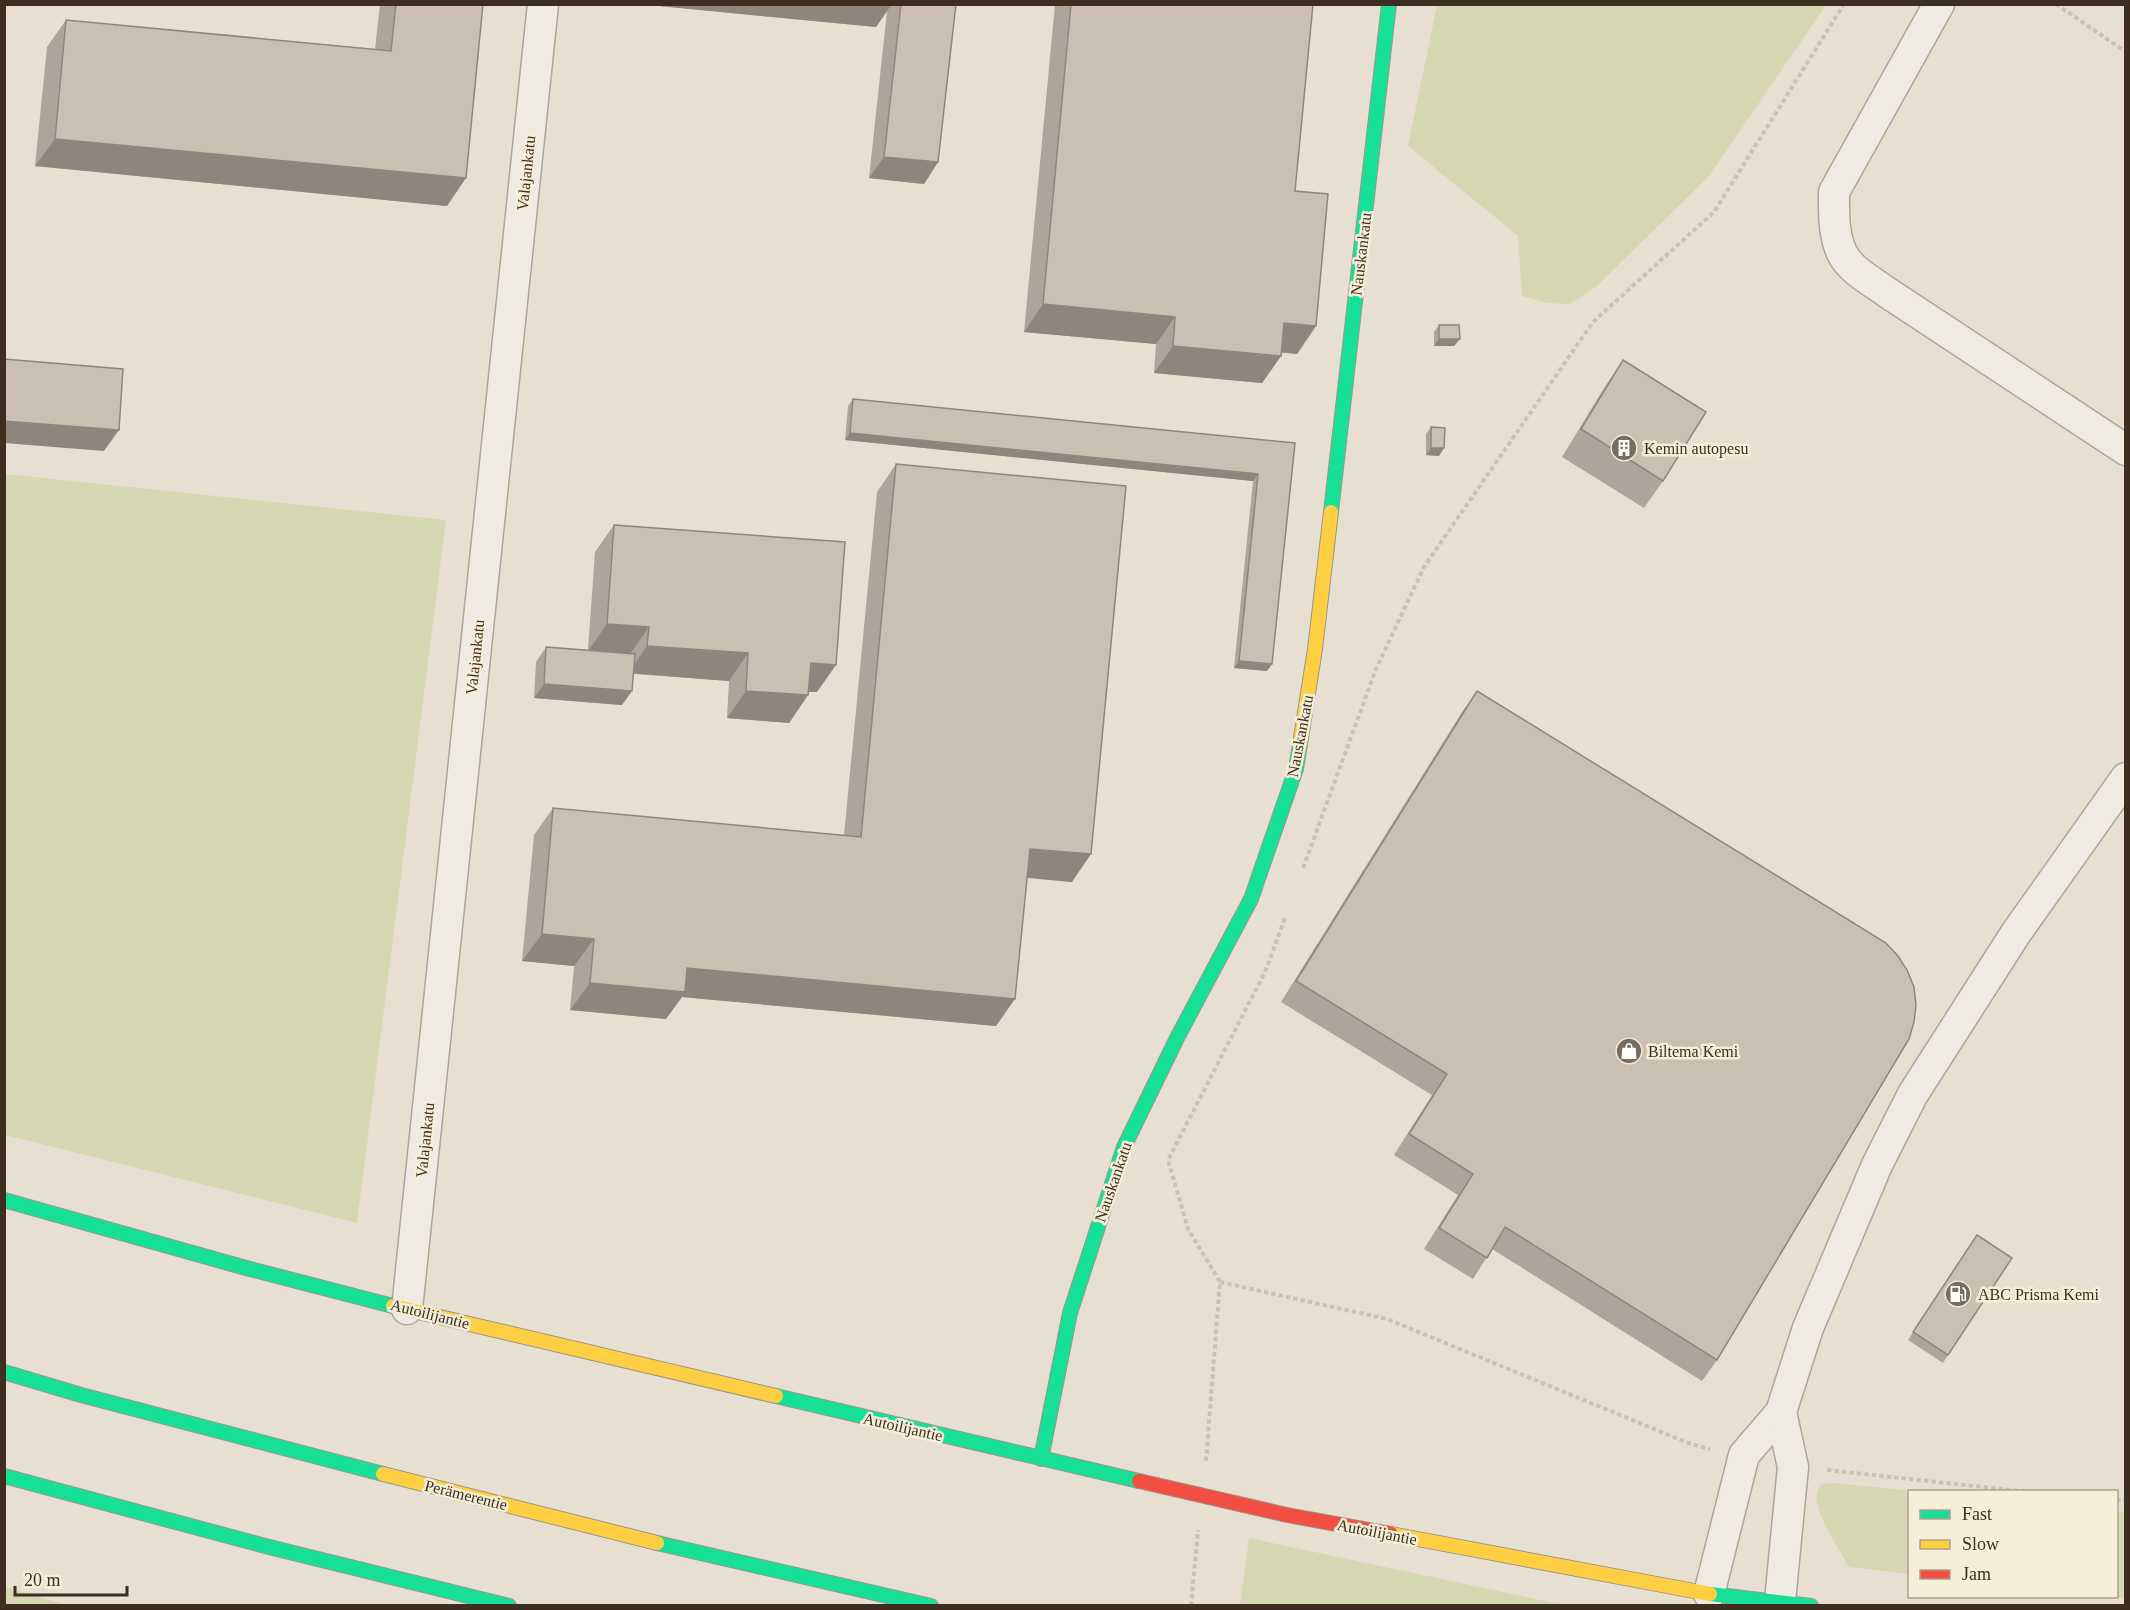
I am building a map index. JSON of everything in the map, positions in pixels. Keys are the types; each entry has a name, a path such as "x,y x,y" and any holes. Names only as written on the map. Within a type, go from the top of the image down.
{"main road":[{"name":"Nauskankatu","path":"1041,1459 1070,1313 1124,1147 1177,1038 1251,899 1296,769 1315,650 1389,4"},
{"name":"Autoilijantie","path":"4,1200 246,1268 407,1309 1287,1515 1709,1594 1811,1605"},
{"name":"Perämerentie","path":"4,1372 81,1395 475,1497 735,1562 931,1605"},
{"path":"4,1476 269,1547 509,1605"}],"street":[{"name":"Valajankatu","path":"407,1309 543,4"},
{"path":"1939,4 1833,192 1834,225 1842,254 1858,272 2126,450"},
{"path":"1709,1594 1744,1455 1781,1412 1808,1328 1877,1165 1912,1094 2016,933 2126,778"},
{"path":"1780,1601 1793,1467 1781,1412"}],"path":[{"path":"1302,871 1376,669 1424,567 1593,322 1714,212 1844,4"},
{"path":"2056,4 2126,52"},
{"path":"1206,1469 1220,1282 1188,1229 1167,1160 1265,972 1285,916"},
{"path":"1220,1282 1387,1319 1688,1443 1716,1451"},
{"path":"1827,1470 2019,1490"},
{"path":"1191,1605 1199,1520"}],"green space":[{"path":"1437,4 1826,5 1709,176 1596,287 1570,304 1548,303 1522,296 1518,236 1408,146"},
{"path":"5,474 446,520 357,1223 5,1135"},
{"path":"1833,1483 1908,1490 1908,1574 1849,1567 1819,1510 1817,1491 1822,1484"},
{"path":"2118,1511 2125,1512 2125,1598 2118,1598"},
{"path":"1249,1538 1550,1602 1568,1605 1240,1605"},
{"path":"5,1587 68,1605 5,1605"}],"building":[{"path":"396,4 483,4 466,178 55,139 66,20 391,51"},
{"path":"901,4 956,4 938,162 884,157"},
{"path":"1071,4 1313,4 1295,191 1328,194 1316,326 1284,323 1281,356 1173,346 1175,317 1043,304"},
{"path":"1439,325 1459,325 1460,339 1439,339"},
{"path":"4,359 123,369 119,430 4,421"},
{"path":"1623,360 1706,412 1663,481 1581,429"},
{"path":"853,399 1295,443 1272,664 1239,661 1258,474 850,433"},
{"path":"1431,427 1445,428 1444,448 1431,448"},
{"path":"896,464 1126,486 1091,854 1030,849 1015,999 687,968 685,992 590,983 594,939 542,934 553,808 861,837"},
{"path":"614,525 845,542 836,665 811,663 808,695 746,691 748,653 647,646 649,627 607,624"},
{"path":"546,647 635,654 632,691 544,684"},
{"name":"Biltema Kemi","path":"1477,691 1886,943 1907,970 1914,987 1916,1005 1909,1039 1717,1360 1505,1227 1487,1258 1439,1228 1473,1174 1409,1134 1447,1074 1296,981"},
{"path":"1977,1235 2012,1258 1948,1355 1913,1332"}],"traffic: fast":[{"path":"1331,512 1389,4"},
{"path":"1041,1459 1070,1313 1124,1147 1177,1038 1251,899 1296,769 1300,744"},
{"path":"4,1200 246,1268 393,1306"},
{"path":"4,1372 81,1395 383,1474"},
{"path":"776,1396 1139,1481"},
{"path":"4,1476 269,1547 509,1606"},
{"path":"657,1543 931,1606"},
{"path":"1710,1594 1811,1606"}],"traffic: slow":[{"path":"1300,744 1315,649 1331,512"},
{"path":"393,1306 776,1396"},
{"path":"383,1474 657,1543"},
{"path":"1391,1534 1710,1594"}],"traffic: jam":[{"path":"1139,1481 1287,1515 1391,1534"}],"place":[{"name":"Kemin autopesu","path":"1624,448"},
{"name":"Biltema Kemi","path":"1629,1051"},
{"name":"ABC Prisma Kemi","path":"1958,1294"}]}
